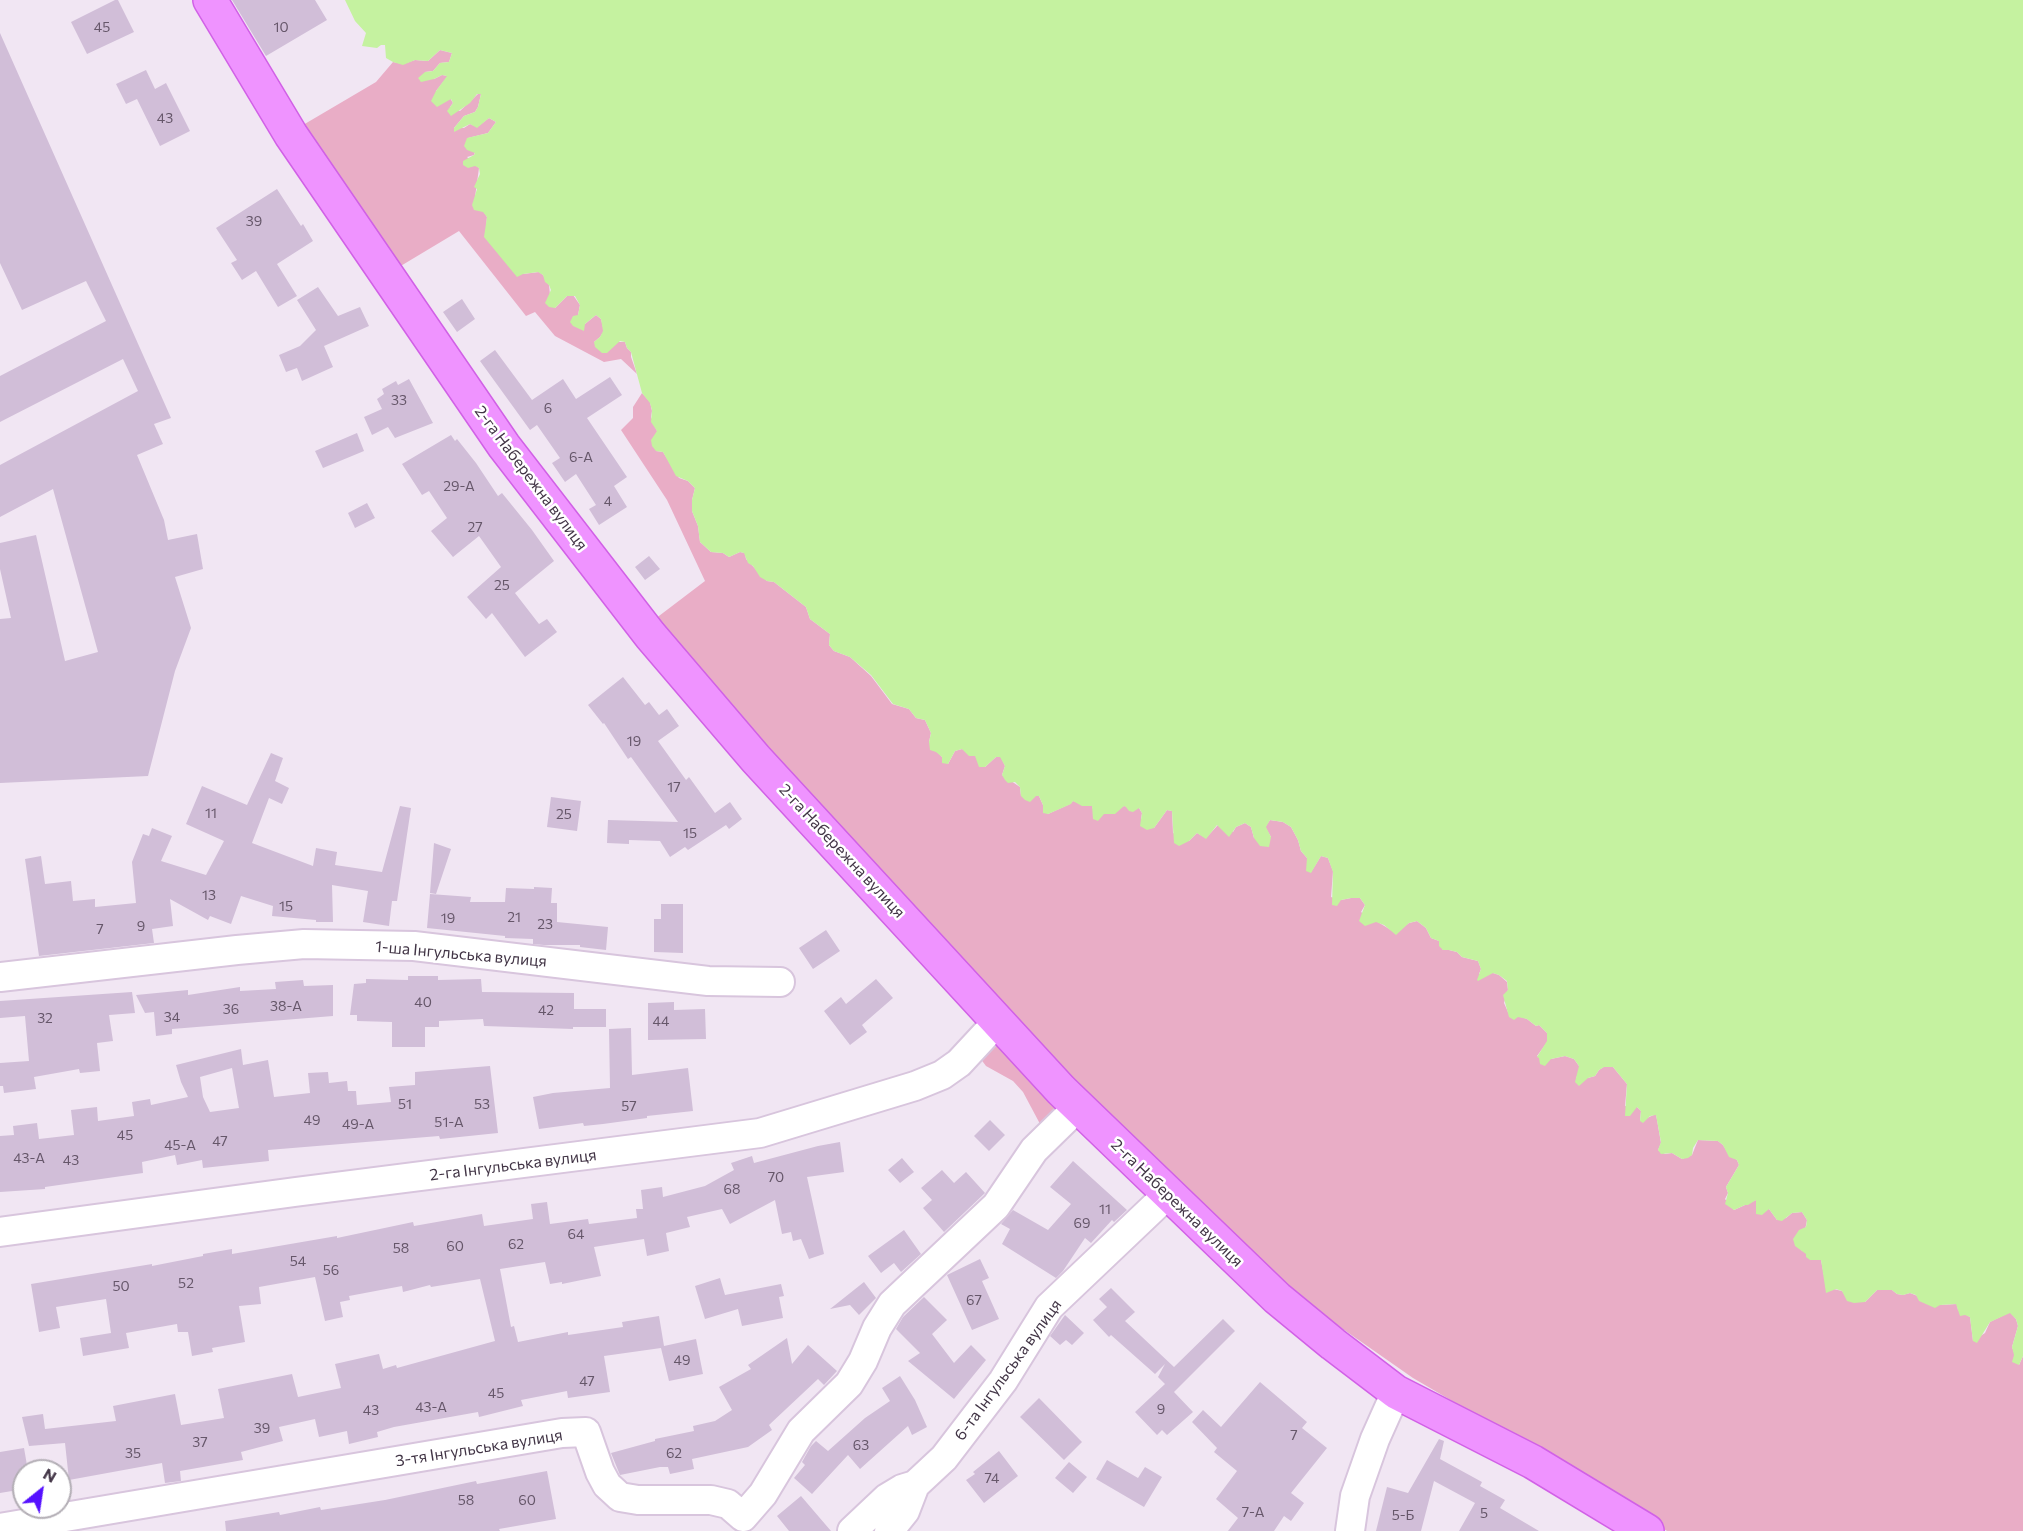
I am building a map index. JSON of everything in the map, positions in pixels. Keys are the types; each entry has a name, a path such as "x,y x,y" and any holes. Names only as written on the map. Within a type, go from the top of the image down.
{"main road":[{"name":"2-га Набережна вулиця","path":"210,0 239,52 291,135 504,446 628,607 756,759 1078,1107 1277,1298 1332,1344 1396,1392 1533,1462 1647,1531"}],"street":[{"name":"1-ша Інгульська вулиця","path":"0,977 304,944 414,946 708,981 780,982"},
{"name":"2-га Інгульська вулиця","path":"0,1232 760,1133 915,1086 942,1075 959,1063 998,1021"},
{"name":"3-тя Інгульська вулиця","path":"0,1528 562,1434 586,1432 607,1485 620,1497 638,1500 711,1500 728,1504 743,1517 763,1494 801,1431 849,1384 863,1361 877,1328 892,1304 996,1206 1034,1150 1078,1107"},
{"name":"6-та Інгульська вулиця","path":"889,1531 905,1511 915,1485 944,1458 1003,1382 1049,1307 1168,1194"},
{"path":"1350,1531 1355,1496 1375,1439 1396,1392"},
{"path":"852,1531 887,1498 902,1489 915,1485"}],"shaded area":[{"path":"345,0 2023,0 2023,1356 2019,1365 2012,1362 2014,1355 2012,1347 2018,1326 2016,1319 2010,1313 1990,1322 1977,1343 1973,1341 1970,1317 1960,1316 1956,1304 1940,1305 1935,1308 1919,1301 1916,1295 1897,1294 1892,1290 1877,1290 1865,1302 1854,1303 1847,1301 1842,1291 1836,1289 1826,1293 1821,1260 1810,1260 1795,1246 1793,1239 1799,1230 1806,1227 1807,1220 1802,1212 1792,1213 1782,1221 1777,1220 1769,1209 1762,1215 1756,1214 1756,1200 1734,1210 1725,1204 1728,1193 1726,1187 1739,1165 1737,1160 1729,1157 1723,1145 1718,1141 1698,1140 1692,1155 1688,1158 1682,1159 1672,1153 1661,1154 1658,1150 1661,1142 1656,1115 1650,1116 1643,1123 1640,1121 1641,1111 1637,1107 1630,1116 1625,1116 1627,1084 1613,1067 1604,1067 1579,1086 1575,1082 1579,1066 1574,1059 1565,1056 1551,1059 1545,1066 1540,1064 1537,1057 1547,1041 1547,1033 1539,1025 1536,1026 1527,1019 1518,1017 1514,1020 1509,1017 1503,995 1508,990 1507,981 1493,973 1478,981 1481,969 1478,961 1462,957 1457,952 1443,950 1439,946 1439,941 1431,938 1426,928 1417,921 1409,923 1396,935 1384,925 1376,922 1365,926 1359,921 1365,905 1360,898 1341,900 1337,906 1332,905 1333,872 1328,858 1321,856 1311,873 1306,871 1307,858 1301,851 1291,827 1283,822 1270,820 1266,827 1271,837 1269,847 1260,846 1254,838 1251,827 1245,823 1236,827 1229,837 1217,825 1206,839 1197,833 1189,841 1179,846 1174,843 1172,811 1167,810 1154,828 1147,830 1140,826 1142,813 1139,808 1133,812 1124,806 1115,814 1104,814 1098,821 1093,819 1092,806 1082,806 1073,801 1048,814 1043,813 1043,805 1039,796 1030,802 1025,800 1021,796 1020,787 1015,782 1008,783 1005,780 1002,775 1005,766 1000,757 996,757 985,767 979,767 975,756 969,756 962,749 955,751 948,764 942,763 942,757 930,750 931,733 925,720 916,718 909,709 893,704 871,675 850,657 834,651 829,645 830,634 810,619 806,607 774,582 760,577 753,566 748,563 744,553 740,552 729,557 723,553 711,552 700,542 698,526 692,511 695,488 688,481 676,476 663,452 656,451 652,446 651,440 657,431 651,422 652,410 650,403 642,393 631,352 625,342 620,341 607,353 602,353 595,347 594,342 603,331 601,319 596,315 585,324 584,331 573,326 570,322 573,316 578,315 580,305 575,296 567,296 555,308 549,307 545,303 551,290 543,275 538,272 517,277 484,237 487,217 483,212 474,210 472,205 477,189 474,187 480,174 479,168 475,166 468,168 463,165 463,161 475,153 464,146 467,138 488,133 496,122 489,118 477,128 470,124 454,132 454,128 464,116 475,112 481,94 477,94 470,103 451,116 447,111 453,103 451,99 437,107 431,101 447,76 442,75 421,82 418,78 425,72 433,71 440,63 449,62 452,53 440,50 428,61 415,60 403,65 393,62 386,58 385,45 377,48 362,46 366,33 355,21"},
{"path":"440,50 452,53 449,62 440,63 433,71 425,72 434,79 442,75 448,76 436,91 450,98 453,103 450,107 460,111 478,94 481,94 475,112 464,116 454,128 464,128 470,124 477,127 489,118 496,122 488,133 468,138 472,151 475,152 474,155 467,157 479,168 475,197 487,217 486,228 523,274 539,272 543,275 549,285 555,308 567,296 573,295 580,305 578,315 585,324 596,315 601,319 604,331 594,342 625,342 631,352 637,374 621,359 604,362 555,336 535,312 526,316 459,231 399,267 303,125 376,82 393,62 403,64 415,60 428,61"},
{"path":"642,393 650,402 651,417 657,431 656,451 663,452 679,478 688,481 695,488 692,511 698,526 700,542 711,552 723,553 729,557 740,552 745,553 746,559 767,581 774,582 806,607 810,619 830,634 829,645 834,651 850,657 871,676 892,704 909,709 916,718 925,720 931,733 929,742 948,764 955,751 962,749 975,755 985,767 996,757 1001,757 1005,766 1002,775 1020,787 1021,796 1039,796 1043,809 1048,814 1073,801 1092,806 1094,812 1104,814 1124,806 1139,808 1142,813 1141,819 1154,828 1167,810 1172,811 1173,833 1189,841 1197,833 1206,838 1218,825 1233,832 1236,827 1245,823 1251,827 1254,838 1271,837 1265,827 1270,820 1283,822 1291,827 1301,851 1307,858 1311,872 1321,856 1328,858 1333,871 1331,897 1341,900 1360,898 1365,905 1361,912 1391,930 1417,921 1426,928 1431,938 1439,941 1443,950 1457,952 1462,957 1478,961 1481,969 1479,974 1493,973 1507,982 1508,990 1504,1003 1508,1012 1527,1019 1536,1026 1539,1025 1547,1033 1548,1041 1537,1056 1551,1059 1565,1056 1574,1059 1579,1066 1576,1078 1595,1076 1605,1066 1613,1067 1627,1084 1625,1106 1637,1107 1641,1111 1640,1121 1656,1114 1661,1143 1658,1150 1665,1154 1672,1153 1682,1159 1692,1155 1698,1140 1718,1141 1723,1145 1739,1165 1726,1187 1728,1193 1725,1199 1734,1210 1756,1200 1757,1205 1769,1209 1777,1220 1786,1218 1792,1213 1802,1212 1807,1220 1801,1250 1821,1260 1825,1287 1842,1291 1846,1296 1865,1302 1877,1290 1892,1290 1903,1295 1910,1293 1940,1305 1957,1304 1958,1310 1970,1317 1973,1341 1985,1333 1990,1322 2010,1312 2018,1326 2012,1347 2019,1365 2023,1356 2023,1531 1667,1531 1413,1378 1282,1283 1088,1099 766,751 655,619 705,581 667,500 621,430 633,418 633,407"},
{"path":"993,1038 1087,1131 1074,1129 1040,1154 1039,1122 1023,1092 1013,1081 986,1066 980,1058"}],"building":[{"path":"118,0 134,32 87,54 71,22"},
{"path":"232,0 315,0 327,20 266,56"},
{"path":"0,33 171,418 154,424 163,444 137,455 164,520 168,540 197,534 203,569 175,577 191,628 175,671 148,776 0,783 0,619 11,618 0,569 0,543 36,535 65,661 98,652 53,489 0,517 0,465 138,391 123,359 0,422 0,376 106,321 86,281 22,310 0,263"},
{"path":"146,70 155,89 166,83 190,131 160,146 137,99 126,104 116,84"},
{"path":"277,189 313,241 277,264 297,296 278,307 256,271 242,280 231,263 237,260 216,228"},
{"path":"318,287 338,316 360,307 369,326 324,346 333,367 302,381 297,368 286,372 279,355 300,346 316,330 297,300"},
{"path":"462,299 475,319 457,332 443,312"},
{"path":"495,350 532,400 563,379 576,399 610,377 622,395 587,418 627,477 614,486 627,507 599,525 589,509 596,505 576,474 565,482 552,463 560,458 537,425 530,430 480,361"},
{"path":"409,379 433,423 395,438 388,427 372,435 364,417 382,409 377,399 384,394 382,389 396,381 398,385"},
{"path":"357,433 364,451 323,468 315,451"},
{"path":"451,435 455,441 457,439 476,463 498,496 502,493 554,561 515,593 539,624 547,619 557,632 525,657 492,613 486,619 467,597 501,567 479,536 453,557 431,531 447,518 429,491 422,495 402,464"},
{"path":"367,503 375,518 355,528 348,513"},
{"path":"649,556 660,569 645,580 635,567"},
{"path":"623,677 645,705 649,702 659,715 667,709 679,726 658,741 686,780 689,777 715,813 730,802 742,819 729,829 726,825 688,850 685,847 670,857 660,841 629,840 629,844 607,843 608,820 678,822 631,757 628,759 604,723 588,705"},
{"path":"271,753 283,758 275,781 289,788 282,804 269,798 252,843 313,866 316,848 337,852 335,865 382,872 400,806 411,808 397,901 392,901 389,926 363,922 368,891 332,885 333,922 272,916 273,906 241,896 231,924 210,916 208,920 170,899 173,926 152,929 154,943 39,956 25,859 41,856 45,884 71,881 73,901 95,899 95,907 136,903 132,862 143,834 149,836 152,828 172,836 161,861 206,875 224,841 186,824 202,786 247,805"},
{"path":"551,797 581,801 577,831 547,827"},
{"path":"434,843 451,849 436,894 430,893"},
{"path":"534,887 552,888 551,903 557,903 557,922 608,927 606,950 580,947 580,945 533,944 533,939 505,938 505,936 427,928 430,894 471,897 470,902 505,902 506,888 534,889"},
{"path":"661,904 683,904 683,953 654,952 654,919 661,919"},
{"path":"826,930 840,951 813,969 799,948"},
{"path":"408,976 438,976 438,980 481,979 482,992 574,993 574,1009 606,1009 606,1027 573,1027 573,1029 484,1026 483,1019 439,1021 439,1027 425,1027 425,1047 392,1047 392,1022 357,1021 357,1015 350,1015 354,984 366,983 366,979 408,980"},
{"path":"876,979 893,998 862,1025 867,1032 850,1045 824,1011 841,997 846,1004"},
{"path":"303,980 304,986 333,985 333,1016 172,1029 172,1034 156,1036 154,1012 145,1013 136,995 188,990 188,995 240,987 240,991 276,989 275,982"},
{"path":"132,992 135,1013 109,1015 113,1041 97,1043 100,1071 80,1073 79,1069 34,1077 36,1089 4,1093 3,1086 0,1086 0,1063 29,1061 25,1016 0,1018 0,1001"},
{"path":"674,1002 674,1010 705,1009 706,1039 648,1040 648,1003"},
{"path":"631,1028 632,1075 688,1068 693,1111 603,1124 584,1126 583,1123 539,1129 533,1097 610,1088 609,1029"},
{"path":"241,1049 243,1065 268,1060 274,1097 310,1093 308,1073 328,1072 329,1083 347,1081 348,1091 356,1091 357,1105 391,1102 389,1087 415,1085 415,1072 490,1066 498,1133 268,1150 269,1161 203,1168 202,1160 177,1165 175,1155 142,1162 143,1173 45,1187 45,1189 0,1192 0,1136 14,1135 13,1126 37,1123 39,1139 74,1135 71,1110 97,1107 98,1121 134,1116 132,1102 150,1099 151,1105 188,1097 176,1065","holes":["232,1068 239,1108 210,1112 203,1097 200,1077"]},
{"path":"990,1120 1005,1135 989,1151 974,1136"},
{"path":"840,1142 844,1172 807,1177 824,1254 809,1259 801,1239 793,1241 791,1232 782,1234 775,1200 730,1224 722,1209 687,1217 690,1227 666,1233 669,1251 647,1256 644,1239 594,1247 601,1276 562,1284 562,1282 550,1284 545,1262 500,1269 511,1327 514,1326 518,1342 568,1332 568,1335 623,1327 622,1322 659,1316 664,1346 696,1339 703,1374 669,1381 661,1348 604,1356 610,1392 568,1398 567,1391 521,1400 523,1406 479,1417 478,1412 394,1427 377,1432 378,1437 349,1444 347,1431 319,1437 315,1419 279,1427 283,1441 241,1452 243,1460 180,1471 181,1481 165,1483 162,1463 72,1479 72,1459 67,1459 65,1443 29,1446 22,1417 43,1414 45,1429 116,1421 113,1406 175,1394 181,1425 224,1418 218,1389 292,1374 298,1397 341,1388 335,1364 379,1354 383,1369 396,1365 397,1368 495,1341 480,1279 431,1287 430,1285 403,1292 402,1286 349,1296 350,1300 340,1302 343,1317 325,1321 315,1277 259,1287 261,1304 239,1306 245,1342 212,1348 213,1352 192,1356 188,1332 178,1332 177,1324 126,1333 129,1348 83,1356 80,1338 111,1333 106,1299 56,1307 60,1328 39,1332 31,1284 152,1264 152,1266 232,1249 232,1254 337,1236 337,1238 413,1222 414,1226 482,1214 484,1226 533,1219 531,1204 547,1202 550,1224 588,1219 589,1224 637,1218 636,1209 643,1209 641,1190 662,1187 663,1197 705,1186 734,1170 731,1163 752,1156 754,1163"},
{"path":"902,1158 914,1172 900,1183 888,1170"},
{"path":"1073,1161 1127,1210 1114,1222 1112,1220 1091,1243 1085,1238 1056,1278 1002,1244 1010,1229 1001,1224 1013,1210 1048,1230 1071,1204 1050,1187"},
{"path":"942,1170 954,1183 966,1172 985,1193 944,1232 923,1208 932,1200 921,1188"},
{"path":"904,1230 921,1254 901,1272 894,1263 881,1273 868,1256"},
{"path":"980,1259 989,1278 982,1281 999,1319 972,1330 947,1275"},
{"path":"720,1278 725,1295 781,1284 784,1296 779,1297 783,1318 742,1326 738,1309 705,1319 695,1286"},
{"path":"864,1282 876,1298 859,1315 850,1305 830,1309"},
{"path":"1111,1288 1135,1312 1125,1321 1174,1367 1223,1319 1235,1331 1174,1392 1193,1412 1167,1435 1162,1430 1157,1435 1135,1412 1165,1384 1158,1377 1165,1364 1155,1374 1111,1335 1109,1337 1093,1320 1107,1307 1099,1299"},
{"path":"924,1297 947,1320 932,1334 954,1363 971,1345 986,1360 954,1399 908,1361 920,1353 896,1329 903,1317"},
{"path":"1065,1315 1084,1333 1072,1345 1066,1340 1060,1345 1050,1336"},
{"path":"787,1338 792,1364 808,1345 837,1371 824,1385 818,1379 769,1425 772,1430 748,1447 692,1459 694,1469 670,1474 668,1467 660,1467 620,1475 611,1453 655,1441 655,1439 694,1431 693,1426 715,1421 732,1410 719,1387 751,1369 748,1365"},
{"path":"900,1376 915,1400 927,1427 912,1435 908,1426 860,1469 848,1455 812,1494 794,1478 805,1465 802,1462 811,1446 816,1441 828,1451 865,1418 890,1401 882,1388"},
{"path":"1260,1382 1307,1422 1302,1428 1327,1448 1291,1493 1304,1503 1291,1521 1284,1516 1274,1531 1228,1531 1238,1518 1216,1499 1237,1471 1214,1452 1217,1448 1192,1422 1203,1410 1221,1427"},
{"path":"1039,1398 1082,1442 1064,1460 1020,1417"},
{"path":"1439,1439 1444,1441 1440,1459 1482,1482 1480,1486 1505,1500 1500,1508 1539,1531 1459,1531 1475,1503 1434,1481 1421,1531 1376,1531 1387,1487 1408,1493"},
{"path":"24,1448 26,1459 12,1459 12,1491 0,1493 0,1452"},
{"path":"999,1451 1018,1476 984,1503 966,1480"},
{"path":"1107,1460 1138,1478 1145,1467 1162,1477 1144,1507 1096,1479"},
{"path":"1069,1462 1087,1477 1073,1493 1055,1478"},
{"path":"547,1471 556,1519 499,1529 500,1531 226,1531 225,1521 279,1512 280,1515 320,1507 321,1510 385,1500 476,1481 477,1484"},
{"path":"801,1496 831,1531 789,1531 777,1516"}]}
